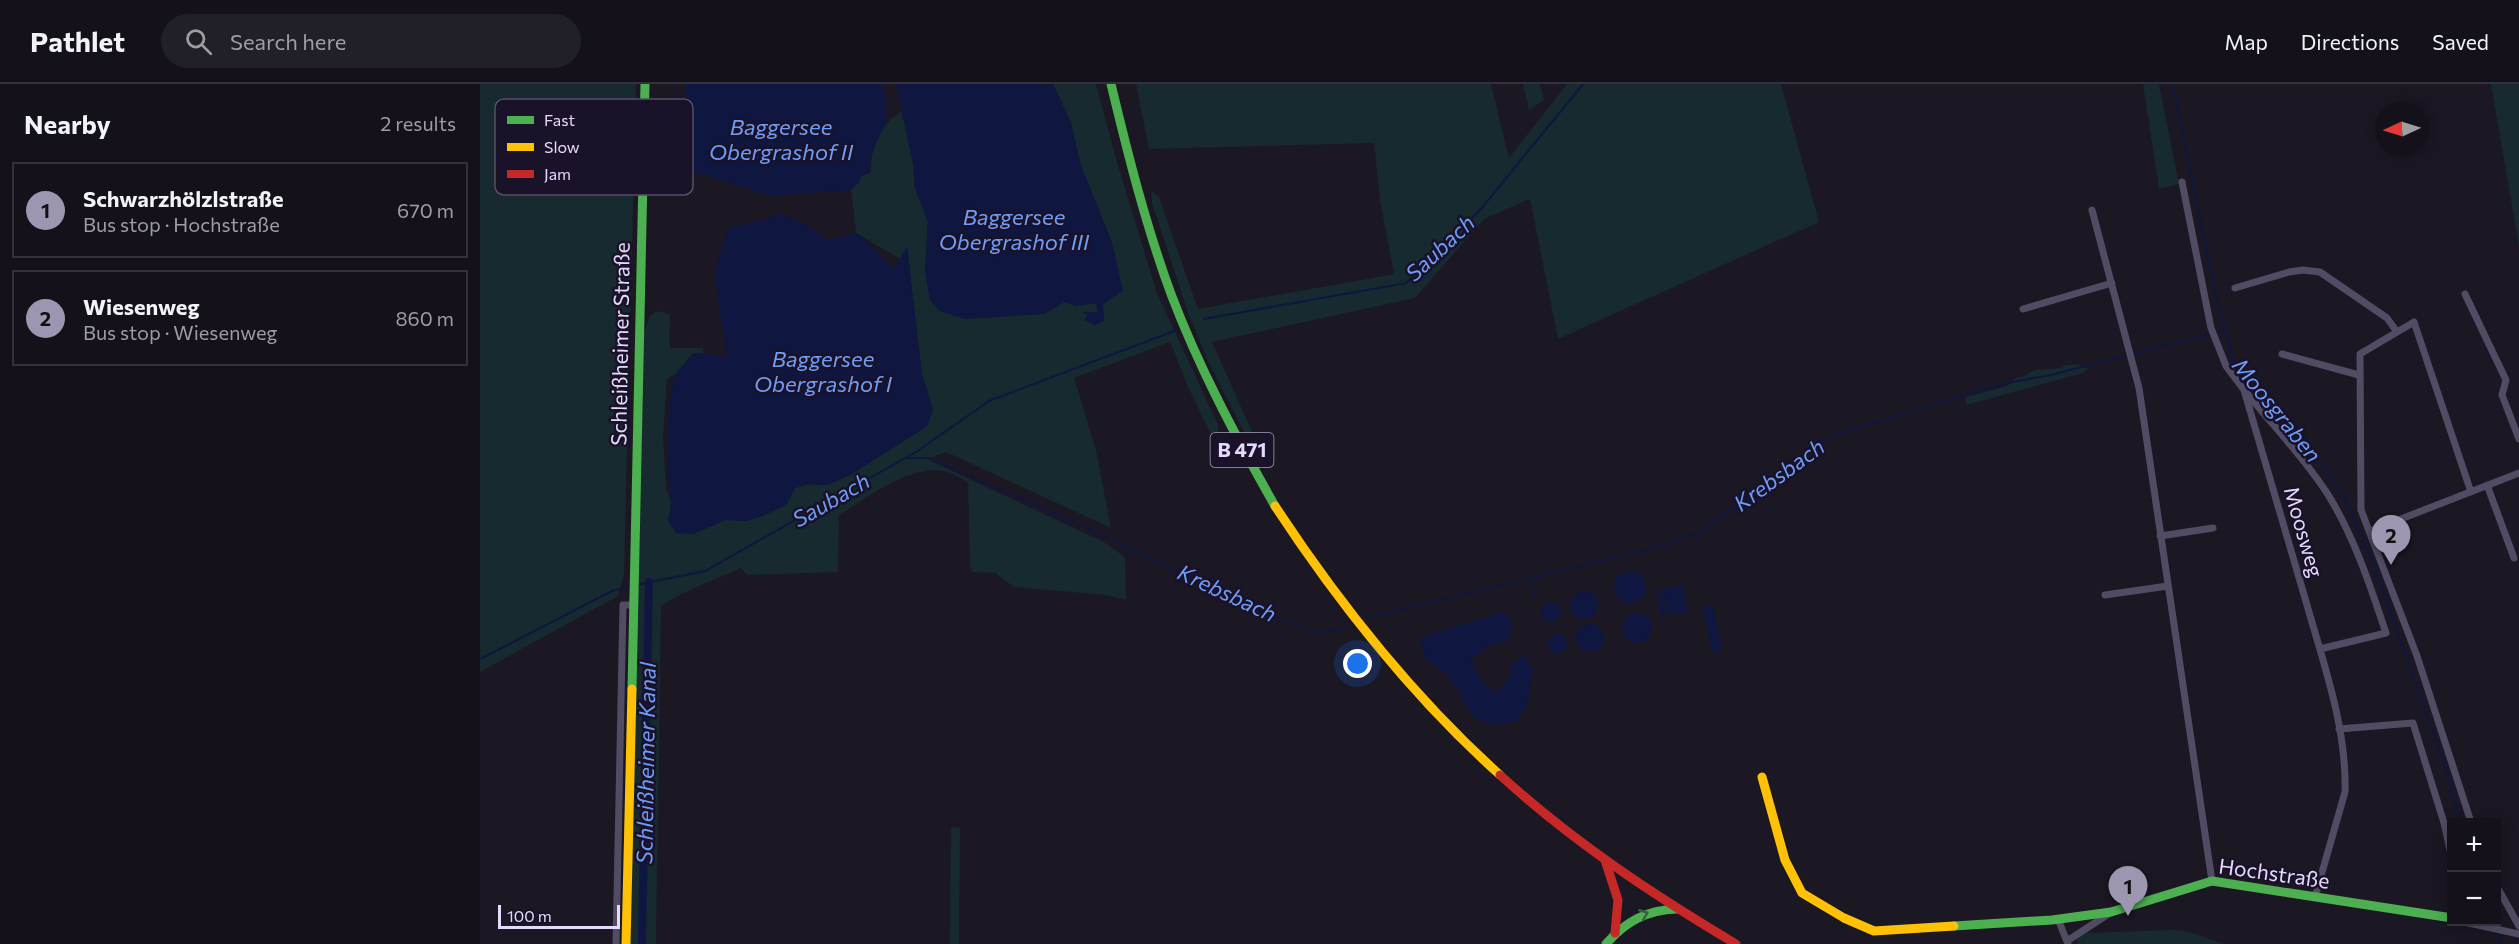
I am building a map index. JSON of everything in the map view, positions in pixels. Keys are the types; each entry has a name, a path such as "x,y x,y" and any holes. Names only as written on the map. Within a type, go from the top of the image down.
{"main road":[{"name":"Schleißheimer Straße","path":"645,84 645,99"},
{"name":"B 471","path":"1111,84 1147,222 1179,313 1202,368 1230,427 1282,519 1353,620 1411,689 1465,744 1520,794 1605,860 1678,909 1736,944"},
{"name":"Schleißheimer Straße","path":"626,944 643,195"},
{"name":"Hochstraße","path":"1762,777 1785,861 1802,893 1844,918 1874,932 2058,919 2111,912 2212,881 2447,917"},
{"path":"1605,860 1618,900 1615,933"},
{"path":"1606,944 1628,922 1650,911 1678,909"}],"street":[{"name":"Moosweg","path":"2182,182 2213,333 2226,366 2244,390 2320,649 2339,729 2346,775 2345,792 2315,897"},
{"path":"2092,210 2139,388 2212,881"},
{"path":"2235,288 2289,272 2303,270 2320,272 2387,318 2397,332"},
{"path":"2023,309 2112,283"},
{"path":"2465,294 2506,380 2502,395 2519,439"},
{"path":"2470,818 2417,656 2361,510 2360,354 2414,322 2471,492"},
{"path":"2282,354 2359,375"},
{"path":"2244,390 2328,494 2365,572 2386,633 2320,649"},
{"path":"2252,418 2263,411"},
{"path":"2370,531 2519,473"},
{"path":"2487,485 2514,558"},
{"path":"2160,537 2213,528"},
{"path":"2105,595 2168,586"},
{"name":"Schleißheimer Straße","path":"616,944 623,605 634,600"},
{"path":"2339,729 2413,723 2447,838"},
{"path":"2501,894 2519,926"},
{"path":"2058,919 2068,943 2111,912"},
{"path":"2480,926 2519,934"}],"green space":[{"path":"480,84 636,84 636,99 495,99 495,195 633,195 624,575 618,596 480,672"},
{"path":"1053,84 1096,84 1157,293 1219,427 1215,443 1170,342 1074,378 1096,450 1111,528 946,452 927,459 1104,542 1125,557 1126,600 1106,595 1014,587 995,573 973,572 970,567 968,482 947,472 933,471 918,472 890,483 839,515 838,572 747,575 741,568 690,590 661,606 656,944 630,944 644,332 650,316 656,311 670,314 671,348 703,348 703,354 693,353 677,373 667,379 663,436 666,489 672,503 668,521 693,534 726,520 746,521 790,496 795,488 809,484 827,485 850,475 927,426 933,410 922,374 907,248 900,259 856,233 851,190 859,182 861,176 870,172 875,145 882,130 902,111 913,164 915,188 928,222 925,269 930,300 940,311 1044,314 1064,302 1076,306 1096,303 1098,312 1084,312 1088,315 1085,320 1104,321 1080,163 1071,123"},
{"path":"1136,84 1491,84 1509,158 1567,84 1781,84 1819,222 1558,339 1530,199 1484,219 1415,298 1212,342 1261,452 1262,460 1256,456 1208,361 1188,313 1152,203 1151,191 1159,197 1198,309 1394,274 1380,200 1374,143 1149,149"},
{"path":"1523,84 1540,84 1544,100 1529,110"},
{"path":"2143,84 2159,84 2179,184 2159,189"},
{"path":"2491,84 2519,84 2519,247"},
{"path":"2078,364 2088,369 2083,373 1966,405 1966,397 2007,386 2016,378 2035,370"},
{"path":"951,827 960,828 959,944 950,944"},
{"path":"2172,930 2192,933 2225,944 2077,944 2077,938 2083,933"}],"water":[{"name":"Baggersee Obergrashof II","path":"686,84 882,84 887,120 872,153 870,173 861,176 859,182 851,190 771,196 694,172 693,99 686,99"},
{"name":"Baggersee Obergrashof III","path":"896,84 1053,84 1071,123 1080,163 1112,242 1123,291 1103,304 1104,321 1095,325 1084,320 1088,315 1082,312 1098,312 1096,303 1076,306 1064,302 1044,314 964,319 940,311 930,300 925,269 928,222 915,188 913,164"},
{"name":"Baggersee Obergrashof I","path":"782,214 810,226 827,240 856,233 894,268 907,247 922,374 933,410 927,426 850,475 827,485 809,484 795,488 786,505 763,516 746,521 726,520 693,534 676,533 668,521 670,500 668,434 674,380 678,371 694,353 727,356 714,273 728,229"},
{"path":"1630,571 1641,576 1646,587 1641,598 1630,603 1619,598 1614,587 1619,576"},
{"path":"1683,585 1688,613 1668,615 1663,589"},
{"path":"1661,589 1666,615 1661,616 1656,590"},
{"path":"1584,591 1594,595 1598,605 1594,615 1584,619 1574,615 1570,605 1574,595"},
{"path":"1551,602 1558,605 1561,612 1558,619 1551,622 1544,619 1541,612 1544,605"},
{"path":"1713,605 1722,651 1712,653 1703,607"},
{"path":"1505,611 1513,624 1508,641 1489,646 1471,659 1481,680 1496,693 1509,679 1509,666 1524,655 1533,670 1527,704 1518,721 1492,725 1475,718 1463,702 1460,691 1451,683 1448,674 1427,661 1419,638"},
{"path":"1637,613 1648,617 1652,628 1648,639 1637,643 1626,639 1622,628 1626,617"},
{"path":"1590,624 1600,628 1604,638 1600,648 1590,652 1580,648 1576,638 1580,628"},
{"path":"1553,634 1561,634 1567,640 1567,648 1561,654 1553,654 1547,648 1547,640"}],"waterway":[{"name":"Saubach","path":"1204,319 1406,283 1480,210 1583,84"},
{"name":"Moosgraben","path":"2173,84 2214,287 2234,364 2293,421 2346,500 2375,569 2447,772 2460,818"},
{"name":"Krebsbach","path":"636,585 705,571 916,452 989,401 1177,330"},
{"name":"Krebsbach","path":"1371,617 1658,547 1701,532 1821,441 1849,430 2002,384 2051,375 2225,330"},
{"name":"Krebsbach","path":"905,458 929,458 1107,537"},
{"name":"Krebsbach","path":"1114,541 1219,592 1314,633 1343,629 1345,626"},
{"path":"1531,579 1535,597"},
{"name":"Schleißheimer Kanal","path":"642,944 649,582"},
{"name":"Saubach","path":"480,659 612,591 630,586"},
{"name":"Moosgraben","path":"2498,932 2500,944"}],"traffic: fast":[{"path":"645,84 645,99"},
{"path":"1111,84 1138,190 1171,294 1219,402 1275,506"},
{"path":"632,689 643,195"},
{"path":"1954,926 2052,920 2111,912 2212,881 2447,917"},
{"path":"1606,944 1621,929 1638,918 1647,914 1677,909"}],"traffic: slow":[{"path":"1275,506 1325,579 1379,648 1437,714 1500,775"},
{"path":"626,944 632,689"},
{"path":"1762,777 1785,860 1802,893 1844,918 1874,931 1954,926"}],"traffic: jam":[{"path":"1500,775 1555,822 1614,866 1736,944"},
{"path":"1605,860 1618,900 1615,933"}],"place":[{"name":"Wiesenweg","path":"2391,565"},
{"name":"Schwarzhölzlstraße","path":"2128,916"}]}
